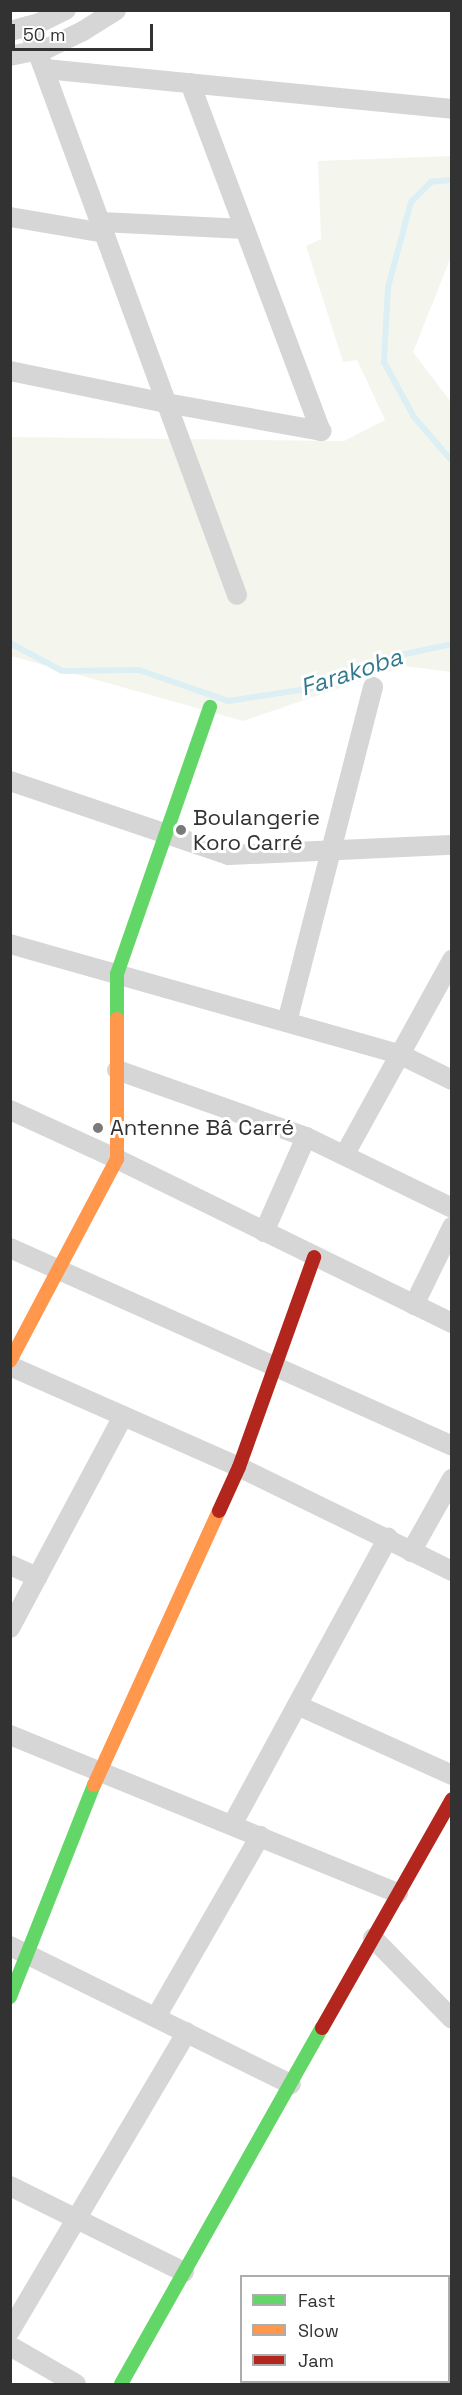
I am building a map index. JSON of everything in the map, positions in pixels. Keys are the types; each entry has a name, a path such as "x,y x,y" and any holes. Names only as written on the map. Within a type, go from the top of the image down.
{"street":[{"path":"66,10 19,28 38,50 237,595"},
{"path":"10,56 38,50 83,31 116,10"},
{"path":"45,69 452,109"},
{"path":"10,371 166,403 321,431 190,83"},
{"path":"10,217 103,227 245,229"},
{"path":"287,1022 373,687"},
{"path":"10,1361 117,1159 117,974 210,707"},
{"path":"10,781 229,855 452,845"},
{"path":"10,944 399,1054 452,1080"},
{"path":"345,1155 452,960"},
{"path":"117,1070 306,1137 452,1208"},
{"path":"10,1110 117,1159 452,1323"},
{"path":"264,1232 306,1137"},
{"path":"414,1305 452,1227"},
{"path":"10,1248 452,1446"},
{"path":"10,1997 19,1950 239,1467 314,1257"},
{"path":"10,1366 239,1467 452,1571"},
{"path":"10,1629 123,1416"},
{"path":"411,1552 452,1479"},
{"path":"232,1825 388,1538"},
{"path":"10,1565 38,1577"},
{"path":"297,1705 452,1776"},
{"path":"10,1735 398,1893"},
{"path":"121,2385 452,1799"},
{"path":"156,2017 260,1836"},
{"path":"373,1938 452,2019"},
{"path":"19,1950 291,2084"},
{"path":"10,2331 187,2032"},
{"path":"10,2186 184,2272"},
{"path":"10,2346 76,2385"}],"shaded area":[{"path":"451,156 451,257 413,352 451,402 451,672 404,666 243,721 11,656 10,437 344,441 385,420 357,360 343,362 306,246 321,239 318,161"}],"waterway":[{"name":"Farakoba","path":"452,180 431,182 411,202 388,287 384,362 414,417 452,461"},
{"name":"Farakoba","path":"10,643 62,671 139,670 228,701 320,687 391,657 452,644"}],"traffic: fast":[{"path":"117,1019 117,974 210,707"},
{"path":"10,1997 94,1785"},
{"path":"121,2384 322,2028"}],"traffic: slow":[{"path":"10,1361 117,1159 117,1019"},
{"path":"94,1785 219,1511"}],"traffic: jam":[{"path":"219,1511 239,1467 314,1257"},
{"path":"322,2028 452,1799"}],"place":[{"name":"Boulangerie Koro Carré","path":"181,830"},
{"name":"Antenne Bâ Carré","path":"98,1128"}]}
